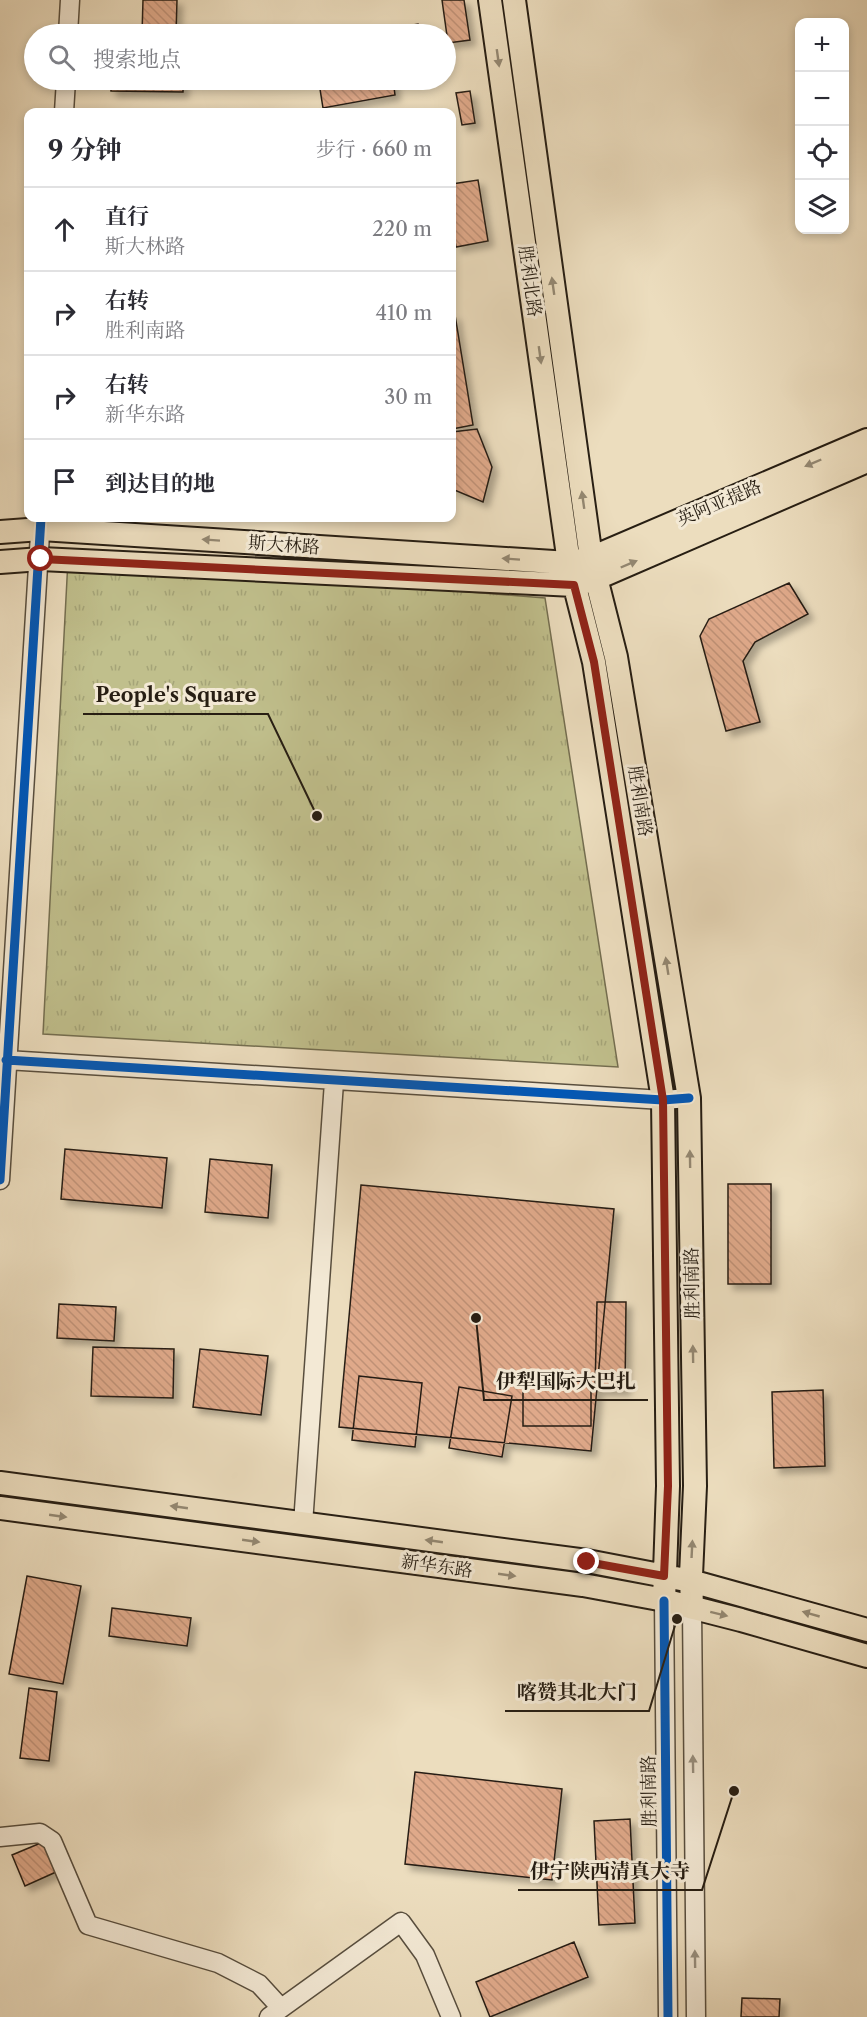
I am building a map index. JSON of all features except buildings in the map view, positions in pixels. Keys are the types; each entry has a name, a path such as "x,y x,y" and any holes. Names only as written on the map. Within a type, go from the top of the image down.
{"main road":[{"name":"胜利北路","path":"490,0 582,571"},
{"name":"胜利北路","path":"514,0 582,571"},
{"name":"英阿亚提路","path":"582,571 867,440"},
{"name":"英阿亚提路","path":"582,571 867,461"},
{"name":"斯大林路","path":"0,532 41,523 582,571"},
{"name":"斯大林路","path":"0,562 38,559 582,571"},
{"name":"胜利南路","path":"582,571 616,657 689,1098 695,1486 692,1608"},
{"name":"胜利南路","path":"582,571 594,662 663,1100 668,1486 664,1601"},
{"name":"新华东路","path":"0,1483 587,1562 691,1581 867,1630"},
{"name":"新华东路","path":"0,1508 583,1586 664,1601 867,1656"}],"street":[{"path":"69,24 70,0"},
{"path":"64,108 65,90"},
{"path":"0,1180 41,523"},
{"path":"6,1060 334,1082 663,1100 689,1098"},
{"path":"303,1524 334,1082"},
{"name":"胜利南路","path":"664,1601 668,2017"},
{"name":"胜利南路","path":"692,1608 696,2017"},
{"path":"0,1837 40,1833 52,1841 88,1925 218,1963 259,1984 275,2013 401,1922 425,1955 451,2017"}],"green space":[{"path":"68,560 545,598 618,1067 43,1034"}],"cycle path":[{"path":"0,1180 41,522"},
{"path":"6,1060 663,1100 689,1098"},
{"path":"664,1601 668,2017"}],"place":[{"name":"People's Square","path":"317,816"},
{"name":"伊犁国际大巴扎","path":"476,1318"},
{"name":"喀赞其北大门","path":"677,1619"},
{"name":"伊宁陕西清真大寺","path":"734,1791"}],"route":[{"path":"41,559 574,585 594,662 663,1100 668,1486 664,1576 587,1562"}]}
